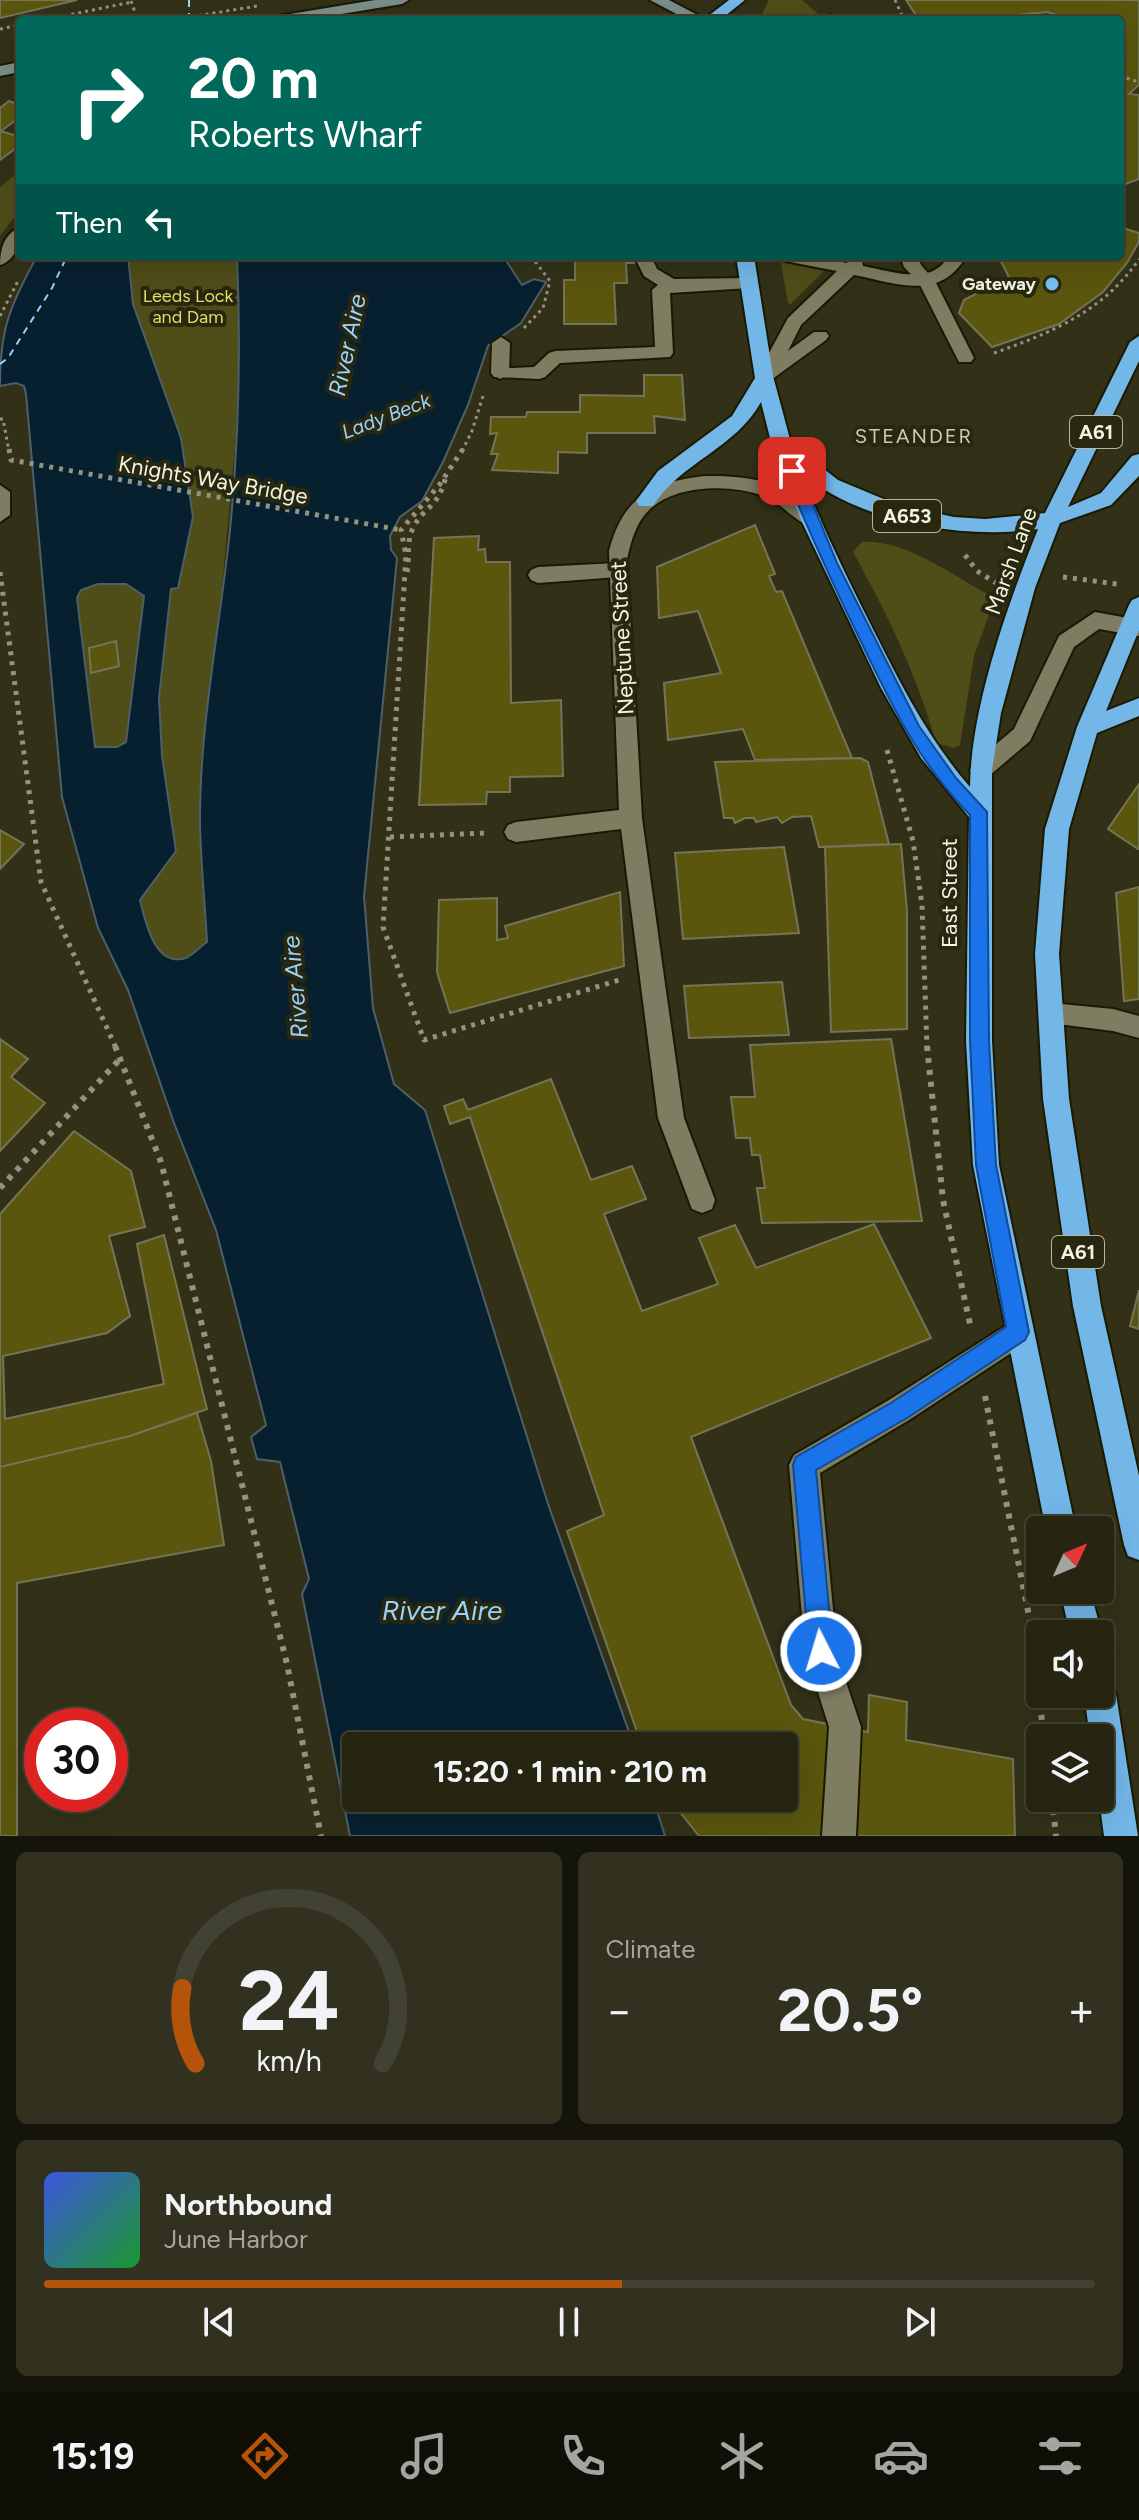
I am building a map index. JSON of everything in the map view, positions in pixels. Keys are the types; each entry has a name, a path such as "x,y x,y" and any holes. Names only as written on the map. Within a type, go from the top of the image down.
{"highway":[{"path":"712,16 738,0"},
{"name":"East Street","path":"746,260 764,379 782,447 811,519 913,731 950,783 979,812 979,1041 986,1165 1058,1516"},
{"name":"Marsh Lane","path":"979,812 981,770 990,713 1025,588 1051,521 1139,342"},
{"path":"646,501 655,485 672,468 718,440 740,420 764,379"},
{"name":"A653","path":"782,447 834,487 898,514 968,526 1051,521 1106,500 1127,479 1139,461"},
{"name":"A61","path":"1136,619 1088,727 1057,829 1047,954 1056,1099 1087,1306 1139,1545"},
{"path":"1088,727 1139,707"},
{"path":"1102,1708 1121,1836"}],"main road":[{"path":"302,16 402,0"},
{"path":"657,0 695,16"}],"street":[{"path":"0,260 16,238"},
{"path":"645,260 650,272 671,285"},
{"path":"826,260 856,263 926,281 949,271 955,260"},
{"path":"910,260 926,281 965,358"},
{"path":"764,379 794,322 856,263"},
{"path":"501,343 500,373 539,373 555,357 664,353 661,290 671,285 749,283"},
{"path":"764,379 820,336"},
{"path":"646,501 695,484 717,480 739,482 773,491 811,519"},
{"path":"0,492 0,515"},
{"name":"Neptune Street","path":"646,501 628,524 621,540 618,570 631,818 671,1118 702,1200"},
{"path":"538,575 618,570"},
{"path":"981,770 1022,735 1066,642 1076,631 1095,620 1136,619"},
{"path":"516,832 631,818"},
{"path":"1051,1014 1113,1020 1139,1027"},
{"path":"839,1836 845,1727 821,1651 804,1465 899,1410 1018,1332"}],"path":[{"path":"62,16 131,1 136,15"},
{"path":"196,16 266,5"},
{"path":"965,358 995,353 1078,317 1119,289 1139,259"},
{"name":"Knights Way Bridge","path":"0,419 3,419 11,460 401,530"},
{"path":"403,584 411,560 410,534 420,519 440,502 446,475"},
{"path":"433,493 401,530 406,555 383,927 424,1040 651,970"},
{"path":"0,572 41,882 121,1058 161,1162 287,1664 321,1836"},
{"path":"1062,577 1118,584"},
{"path":"882,740 913,841 922,905 926,1034 943,1200 1031,1626 1042,1724"},
{"path":"390,837 516,832"},
{"path":"0,1188 121,1058"},
{"path":"1053,1812 1056,1836"}],"green space":[{"path":"769,0 802,0 820,16 761,16"},
{"path":"16,174 16,215 0,236 0,187"},
{"name":"Leeds Lock and Dam","path":"128,260 237,260 240,340 236,436 200,825 207,942 189,957 175,959 166,956 153,940 140,899 151,884 162,756 159,698 171,588 178,587 193,517 181,438 133,304"},
{"path":"783,262 824,271 791,304 788,303"},
{"path":"862,542 879,543 914,553 995,598 974,656 960,745 954,748 936,743 900,645 853,552"},
{"path":"98,584 126,584 144,596 126,742 117,747 95,747 77,598 81,590"}],"water":[{"name":"River Aire","path":"35,260 128,260 133,304 181,438 193,517 178,588 171,589 159,698 162,756 176,851 140,900 153,940 166,956 175,959 189,957 207,942 201,789 206,715 226,567 235,461 239,358 237,260 506,260 522,285 534,279 546,282 521,323 488,346 468,405 443,462 422,501 400,517 390,536 391,550 397,558 364,896 373,1008 394,1084 425,1110 548,1504 629,1732 342,1732 342,1796 302,1594 309,1579 280,1462 257,1459 251,1437 266,1425 216,1230 174,1123 128,990 98,928 62,797 26,394 24,386 16,383 0,386 2,348 8,318","holes":["98,584 126,584 144,596 126,742 117,747 95,747 77,598 81,590"]},
{"name":"River Aire","path":"345,1812 657,1812 665,1836 350,1836"}],"pier":[{"path":"241,0 306,0 316,16 158,16 157,12"}],"building":[{"path":"0,0 77,0 0,18"},
{"path":"906,0 1139,0 1139,85 1129,94 1139,95 1139,179 1124,185 1124,16 1060,16 1047,12 1004,16 916,16"},
{"path":"9,101 16,104 16,120 1,131 16,136 16,148 0,160 0,108"},
{"name":"Gateway","path":"1124,228 1139,233 1139,242 1127,263 1103,292 1059,324 992,347 959,313 964,300 1009,277 1000,260 1124,260"},
{"path":"575,260 635,260 635,263 626,263 627,283 614,283 616,324 564,324 564,280 575,280"},
{"path":"644,375 682,375 685,420 654,416 655,433 587,433 587,453 558,452 558,473 492,470 498,454 491,454 497,433 490,434 491,417 526,417 527,412 580,412 580,395 644,396"},
{"path":"755,525 775,574 769,576 776,592 782,591 852,758 755,760 743,729 668,740 664,683 721,673 698,611 659,618 657,567"},
{"path":"479,536 478,550 485,549 486,562 510,562 511,703 561,700 563,776 510,777 510,792 487,792 486,804 419,805 434,538"},
{"path":"116,641 119,666 91,673 89,648"},
{"path":"860,758 868,762 889,844 819,847 811,816 792,817 782,823 777,817 756,822 754,818 745,818 735,823 733,818 724,818 715,762"},
{"path":"1139,784 1139,849 1138,849 1108,829"},
{"path":"0,830 24,844 0,869"},
{"path":"901,844 907,911 907,1029 831,1032 825,847"},
{"path":"784,847 799,933 683,939 675,853"},
{"path":"1139,887 1139,999 1124,1001 1116,893"},
{"path":"620,892 624,966 450,1013 437,972 439,900 497,898 497,940 508,938 505,926"},
{"path":"782,982 789,1035 689,1038 684,986"},
{"path":"0,1039 28,1059 11,1077 45,1103 0,1151"},
{"path":"891,1039 922,1221 762,1223 757,1188 765,1188 760,1155 752,1155 750,1138 736,1138 731,1097 755,1097 750,1045"},
{"path":"551,1079 591,1180 632,1166 646,1199 604,1214 642,1311 718,1284 699,1238 735,1225 756,1268 874,1224 931,1338 691,1437 791,1705 803,1719 868,1732 869,1695 907,1702 906,1740 1013,1759 1015,1836 699,1836 680,1812 798,1812 798,1732 637,1732 567,1531 604,1515 470,1117 450,1124 444,1106 463,1099 468,1110"},
{"path":"74,1131 131,1171 145,1227 109,1236 130,1316 107,1333 3,1356 5,1419 164,1384 137,1244 164,1235 207,1409 130,1436 0,1467 0,1214"},
{"path":"1139,1290 1139,1329 1130,1326"},
{"path":"197,1413 211,1461 224,1545 17,1583 17,1836 0,1836 0,1467 130,1436"}],"ferry route":[{"path":"189,0 189,16"},
{"path":"0,364 8,358 52,288 65,260"}],"place":[{"name":"Gateway","path":"1052,284"}],"district":[{"name":"STEANDER","path":"914,436"}],"route":[{"path":"792,471 829,563 913,731 950,783 979,812 979,1041 986,1165 1018,1332 899,1410 804,1465 821,1651"}],"water label":[{"name":"Lady Beck","path":"386,416"}]}
